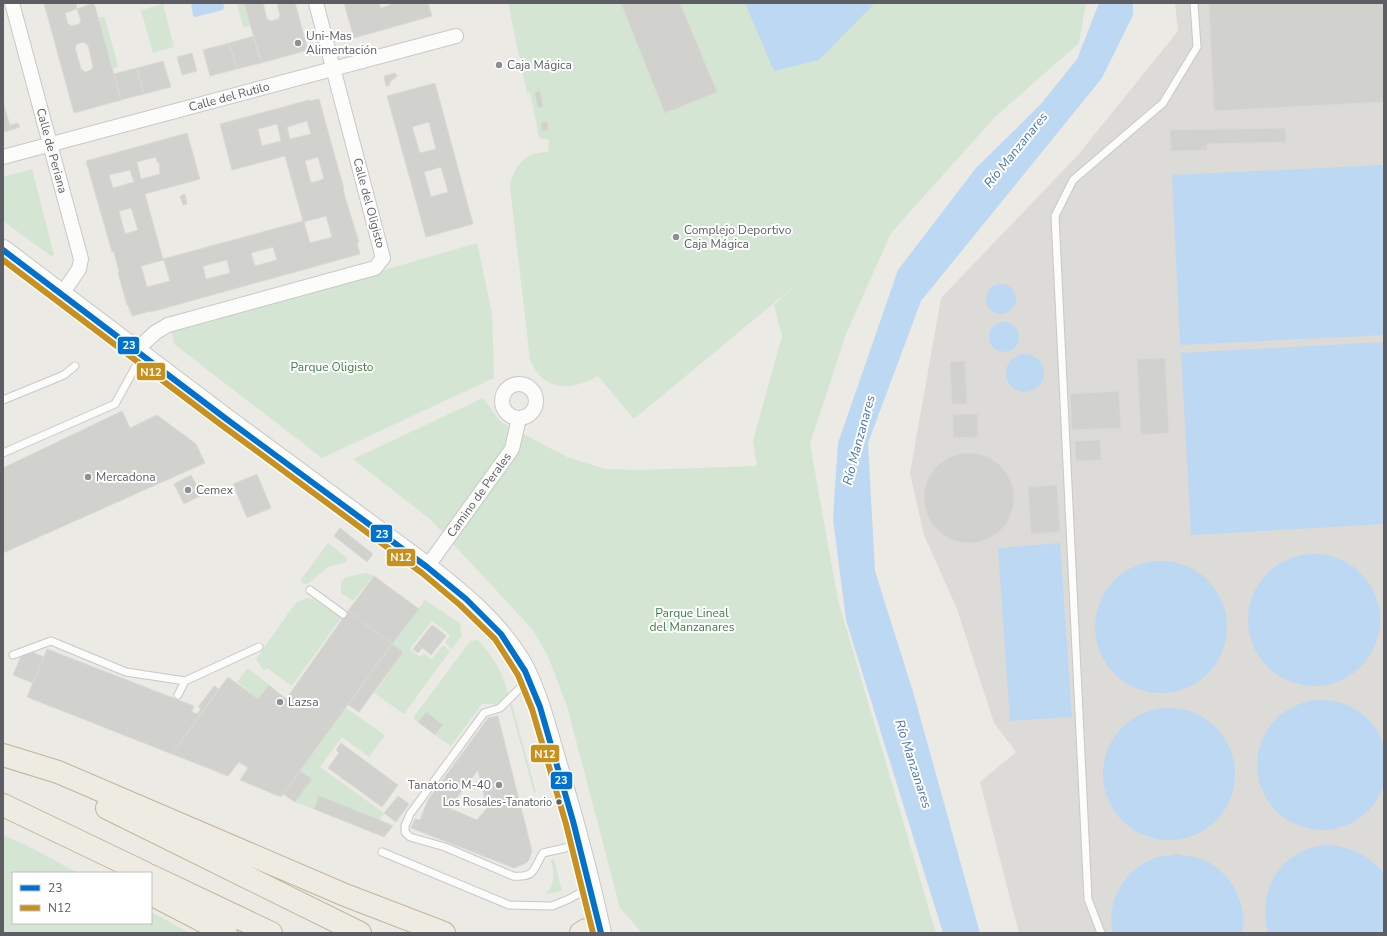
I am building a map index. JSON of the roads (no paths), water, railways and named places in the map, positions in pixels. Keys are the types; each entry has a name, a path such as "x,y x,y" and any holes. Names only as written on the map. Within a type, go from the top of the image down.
{"highway":[{"path":"3,756 360,933"},
{"path":"3,756 58,772 345,895 444,933"},
{"path":"3,805 143,872"},
{"path":"3,812 110,872"},
{"path":"152,876 271,933"},
{"path":"152,895 226,933"}],"main road":[{"path":"3,250 427,567 457,590 491,622 520,662 543,716 580,844 592,894 612,933"},
{"path":"588,932 592,894"}],"street":[{"name":"Calle de Periana","path":"12,3 81,259 79,269 62,294"},
{"name":"Calle del Oligisto","path":"139,353 156,332 168,325 376,268 383,258 316,3"},
{"name":"Calle del Rutilo","path":"3,157 456,36"},
{"name":"Camino de Perales","path":"427,567 512,449 518,418"}],"lane":[{"path":"1101,933 1088,899 1055,216 1073,180 1163,103 1197,47 1194,3"},
{"path":"3,453 114,404 139,353"},
{"path":"3,400 64,375 75,366"},
{"path":"310,590 343,614"},
{"path":"13,655 51,641 126,672 185,681 259,647"},
{"path":"528,680 500,708 484,713 410,814 405,826 405,832 410,837 445,847 513,876 525,877 533,873 543,853 580,844"},
{"path":"178,695 185,681"},
{"path":"382,852 508,905 552,906 569,899 592,894"}],"water":[{"path":"191,3 223,3 224,7 223,10 195,17 193,16"},
{"path":"745,3 875,3 819,60 774,71"},
{"path":"1109,3 1133,3 1133,15 1102,78 921,301 868,443 875,571 914,695 980,933 943,933 846,620 833,519 838,443 898,270 976,168 1040,105 1103,27 1110,12"},
{"path":"1384,165 1384,335 1180,345 1172,175"},
{"path":"1001,284 1007,285 1015,293 1015,305 1007,313 1001,314 995,313 987,305 986,299 987,293 995,285"},
{"path":"1004,322 1010,323 1018,331 1018,343 1010,351 1004,352 998,351 990,343 989,337 990,331 998,323"},
{"path":"1384,342 1384,524 1191,535 1181,353"},
{"path":"1021,354 1029,354 1039,359 1043,366 1043,380 1039,387 1029,392 1021,392 1011,387 1009,384 1006,377 1006,369 1011,359 1014,357"},
{"path":"1060,543 1072,717 1010,721 998,548"},
{"path":"1314,554 1339,559 1356,569 1365,578 1375,595 1380,620 1375,645 1365,662 1356,671 1339,681 1314,686 1289,681 1272,671 1263,662 1253,645 1248,620 1253,595 1263,578 1272,569 1289,559"},
{"path":"1161,561 1186,566 1203,576 1212,585 1222,602 1227,627 1222,652 1212,669 1203,678 1186,688 1161,693 1136,688 1119,678 1110,669 1100,652 1095,627 1100,602 1110,585 1119,576 1136,566"},
{"path":"1328,700 1353,707 1368,719 1380,734 1386,752 1386,778 1380,796 1368,811 1353,823 1335,829 1316,830 1291,823 1276,811 1264,796 1258,778 1257,759 1264,734 1276,719 1291,707 1309,701"},
{"path":"1169,708 1194,713 1211,723 1220,732 1230,749 1235,774 1230,799 1220,816 1211,825 1194,835 1169,840 1144,835 1127,825 1118,816 1108,799 1103,774 1108,749 1118,732 1127,723 1144,713"},
{"path":"1330,845 1346,848 1360,853 1384,873 1384,933 1268,933 1265,907 1267,894 1277,872 1285,863 1296,855 1311,848"},
{"path":"1177,854 1199,858 1219,870 1227,878 1239,898 1243,921 1242,933 1113,933 1111,921 1115,898 1127,878 1135,870 1155,858"}],"waterway":[{"name":"Río Manzanares","path":"1091,59 1113,3"}],"place":[{"name":"Uni-Mas Alimentación","path":"298,43"},
{"name":"Caja Mágica","path":"499,65"},
{"name":"Complejo Deportivo Caja Mágica","path":"676,237"},
{"name":"Mercadona","path":"88,477"},
{"name":"Cemex","path":"188,490"},
{"name":"Lazsa","path":"280,702"},
{"name":"Tanatorio M-40","path":"499,785"},
{"name":"Los Rosales-Tanatorio","path":"559,802"}],"park label":[{"name":"Parque Oligisto","path":"332,367"},
{"name":"Parque Lineal del Manzanares","path":"692,620"}]}
